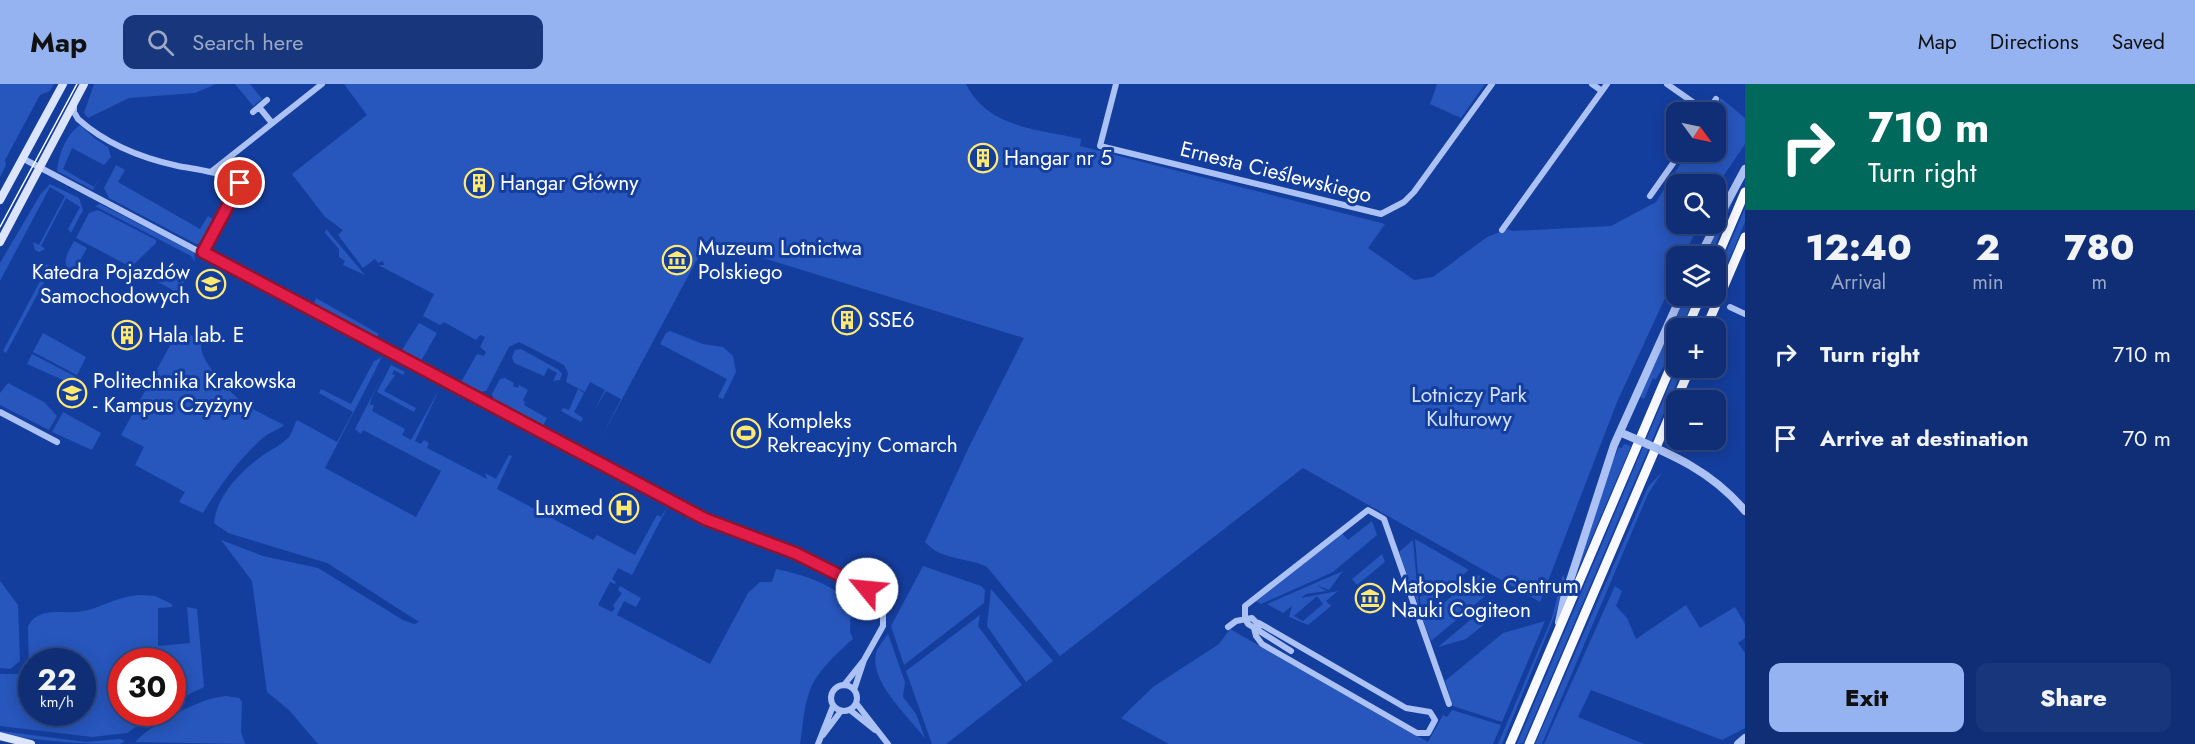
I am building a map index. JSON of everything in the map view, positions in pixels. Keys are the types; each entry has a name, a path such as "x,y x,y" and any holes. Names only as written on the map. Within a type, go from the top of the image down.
{"main road":[{"path":"0,200 63,84"},
{"path":"0,242 84,84"},
{"path":"1722,246 1745,192"},
{"path":"1710,318 1745,237"},
{"path":"1509,744 1666,378"},
{"path":"1529,744 1686,378"},
{"path":"0,736 31,744"},
{"path":"0,742 19,744"}],"street":[{"path":"212,171 322,84"},
{"name":"Ernesta Cieślewskiego","path":"1116,84 1100,146 1381,214 1404,202 1414,192 1492,84"},
{"path":"1592,84 1602,91"},
{"path":"1502,230 1607,84"},
{"path":"1667,84 1693,102"},
{"path":"252,112 267,100"},
{"path":"75,102 76,116 90,129 120,148 176,165 212,171 240,183 203,252"},
{"path":"259,107 272,123"},
{"path":"22,158 705,519 795,553 867,589 881,604 884,621 864,660 854,690 856,703 888,744"},
{"path":"1650,196 1674,162"},
{"path":"1726,204 1745,169"},
{"path":"1557,632 1564,599 1622,434 1677,306"},
{"path":"1730,307 1745,315"},
{"path":"0,412 57,442"},
{"path":"1622,434 1681,459 1704,472 1726,490 1745,511"},
{"path":"1245,619 1245,606 1368,510 1384,519 1449,704"},
{"path":"1245,619 1256,625 1406,708 1430,711 1435,720 1432,729 1428,733 1418,733 1262,644 1256,636 1256,625"},
{"path":"1228,627 1245,619"},
{"path":"1256,625 1266,637 1291,651"},
{"path":"823,735 833,706 831,698 833,690 844,685 864,660"},
{"path":"844,685 854,690"},
{"path":"833,706 841,711 850,710 856,703"},
{"path":"850,710 876,730"},
{"path":"818,744 841,711"},
{"path":"1738,744 1745,738"}],"green space":[{"path":"0,84 54,84 50,91 40,95 5,160 6,165 0,177"},
{"path":"94,84 216,84 195,93 129,98 88,118 84,113"},
{"path":"235,84 250,84 262,99 253,106"},
{"name":"Lotniczy Park Kulturowy","path":"344,84 966,84 975,99 1000,118 1031,129 1081,139 1080,146 1385,224 1368,248 1414,280 1433,277 1487,237 1508,229 1512,231 1611,226 1656,202 1666,186 1666,234 1694,234 1689,246 1666,246 1666,296 1617,402 1540,602 1303,468 1060,656 987,567 946,555 925,542 969,447 1024,338 707,241 599,442 621,399 606,391 594,411 605,390 590,382 585,392 566,382 568,373 564,365 519,342 509,347 486,391 479,392 461,382 477,354 484,356 486,352 480,347 485,337 480,335 476,340 444,322 440,325 423,316 434,294 378,265 384,265 383,261 378,263 375,259 363,268 338,235 343,230 325,217 292,174 367,115"},
{"path":"1437,84 1485,84 1461,118 1430,104"},
{"name":"Lotniczy Park Kulturowy","path":"1726,102 1745,118 1745,144 1725,174 1674,174 1682,162 1726,162"},
{"path":"80,125 108,147 111,157 104,165 72,148 63,169 94,187 101,176 93,190 57,171 64,145 70,134"},
{"path":"116,165 125,170 118,182 200,229 208,216 215,220 202,243 196,244 109,198 104,188"},
{"path":"50,184 79,198 83,210 71,233 68,229 80,207 66,198 41,246 45,249 39,252 35,250 33,242 39,245 65,196 50,187 0,281 0,263 40,195"},
{"path":"1737,191 1726,218 1726,212"},
{"path":"100,204 194,252 195,262 191,256 95,206"},
{"path":"1745,208 1745,222 1726,267 1726,253"},
{"path":"98,210 156,240 156,243 131,267 76,238 89,213"},
{"path":"326,229 365,275 343,265 345,261 339,257 339,249 325,233"},
{"path":"1715,234 1720,234 1715,246 1708,246"},
{"path":"74,241 87,248 73,273 66,266 66,262 67,254"},
{"path":"45,264 50,266 50,271 6,353 3,351 46,270 41,267"},
{"path":"188,274 178,293 158,282 159,282"},
{"path":"316,298 379,334 377,337 314,304"},
{"path":"1680,306 1691,306 1685,318 1674,318"},
{"path":"419,323 437,333 421,361 402,350"},
{"path":"179,329 202,341 201,348 208,365 222,383 242,402 284,425 264,437 246,454 203,513 179,502 185,492 135,465 144,447 121,435"},
{"path":"670,331 703,344 723,347 733,356 736,372 723,399 718,397 727,379 660,344 666,333"},
{"path":"43,333 86,357 77,375 33,352"},
{"path":"1666,337 1666,362 1656,379 1653,378 1644,399 1640,397"},
{"path":"521,349 559,370 562,374 560,380 553,381 557,373 548,368 544,376 514,363 512,357 515,350"},
{"path":"32,354 76,377 72,384 27,364"},
{"path":"382,357 325,468 416,517 441,471 363,430 361,434 355,429 390,361 372,397 370,404 374,406 372,411 405,429 402,435 411,440 439,390 415,441 421,444 424,440 429,443 427,448 487,479 485,473 496,479 509,455 512,456 497,489 593,540 597,535 635,555 657,515 661,517 668,506 632,575 618,568 612,579 616,582 615,584 610,582 598,605 612,612 615,608 613,606 622,593 618,590 620,586 641,598 636,607 624,601 617,615 710,664 748,593 760,582 772,582 776,569 817,581 844,597 851,605 850,632 853,639 816,678 805,706 800,744 318,744 289,710 267,692 252,581 221,540 263,556 318,568 403,620 414,624 419,622 327,563 228,533 214,523 220,503 231,485 254,462 286,440 297,420 337,442 353,412 319,393 321,389 351,404 374,361"},
{"path":"391,365 405,372 403,375 394,370 392,374 395,375 384,391 416,408 414,412 377,392"},
{"path":"505,378 514,383 513,386 518,388 519,385 528,390 523,400 524,405 547,418 543,426 494,400 492,394 500,379"},
{"path":"1672,378 1679,378 1674,390 1667,390"},
{"path":"8,383 44,402 57,416 49,430 0,405 0,393"},
{"path":"578,389 584,393 574,412 583,418 581,422 561,411 563,408 569,410"},
{"path":"1666,393 1666,408 1523,743 1517,744"},
{"path":"63,412 101,433 92,450 52,432"},
{"path":"1624,444 1631,446 1576,574 1603,484 1619,447 1622,448"},
{"path":"1662,472 1648,494 1542,744 1535,744 1648,487"},
{"path":"1372,521 1377,535 1333,572 1261,604 1255,601 1342,533 1348,540"},
{"path":"1415,539 1469,570 1421,610"},
{"path":"1413,540 1419,607 1399,552"},
{"path":"1382,554 1385,562 1357,585 1352,579"},
{"path":"923,566 981,586 985,590 984,603 904,665 891,626"},
{"path":"1343,571 1329,590 1317,585 1326,591 1306,594 1301,598 1338,591 1326,601 1331,606 1308,625 1289,617 1292,606 1283,613 1267,604","holes":["1317,596 1323,604 1303,621 1294,616"]},
{"path":"1563,574 1566,583 1555,615 1502,744 1498,744 1552,618"},
{"path":"1478,575 1497,586 1431,641 1423,620"},
{"path":"0,581 18,605 20,648 18,663 10,669 0,668"},
{"path":"1615,586 1622,591 1616,606 1627,618 1636,639 1686,605 1700,628 1735,607 1745,624 1745,638 1738,643 1745,653 1745,728 1722,740 1591,690 1578,717 1644,744 1544,744"},
{"path":"991,589 1053,661 1026,682 987,626"},
{"path":"142,595 155,596 172,604 172,607 158,608 158,646 190,643 187,607 197,609 204,687 186,696 186,648 108,648 108,726 137,726 127,733 92,737 0,726 0,674 18,674 18,726 96,726 96,648 28,648 28,626 33,619 47,613 84,611 123,598"},
{"path":"1481,611 1486,623 1466,639 1438,647"},
{"path":"980,615 978,626 1022,685 946,744 932,744 906,671"},
{"path":"1545,621 1502,722 1453,706 1445,681 1503,633"},
{"path":"1230,629 1428,742 1443,715 1447,717 1452,710 1501,725 1493,744 1169,744 1121,718 1153,687 1219,644"},
{"path":"888,634 905,682 903,697 916,714 925,738 891,697 878,673 875,661 877,650"},
{"path":"226,696 239,698 242,702 241,732 245,744 135,742 155,726 186,726 186,709"},
{"path":"0,731 86,742 120,739 125,741 120,744 60,742 0,734"}],"tram line":[{"path":"0,227 77,84"}],"place":[{"name":"Hangar nr 5","path":"983,158"},
{"name":"Hangar Główny","path":"479,183"},
{"name":"Muzeum Lotnictwa Polskiego","path":"677,260"},
{"name":"Katedra Pojazdów Samochodowych","path":"211,284"},
{"name":"SSE6","path":"847,320"},
{"name":"Hala lab. E","path":"127,335"},
{"name":"Politechnika Krakowska - Kampus Czyżyny","path":"72,393"},
{"name":"Kompleks Rekreacyjny Comarch","path":"746,433"},
{"name":"Luxmed","path":"624,508"},
{"name":"Małopolskie Centrum Nauki Cogiteon","path":"1370,598"}],"route":[{"path":"240,183 203,252 705,519 816,562 867,589"}]}
